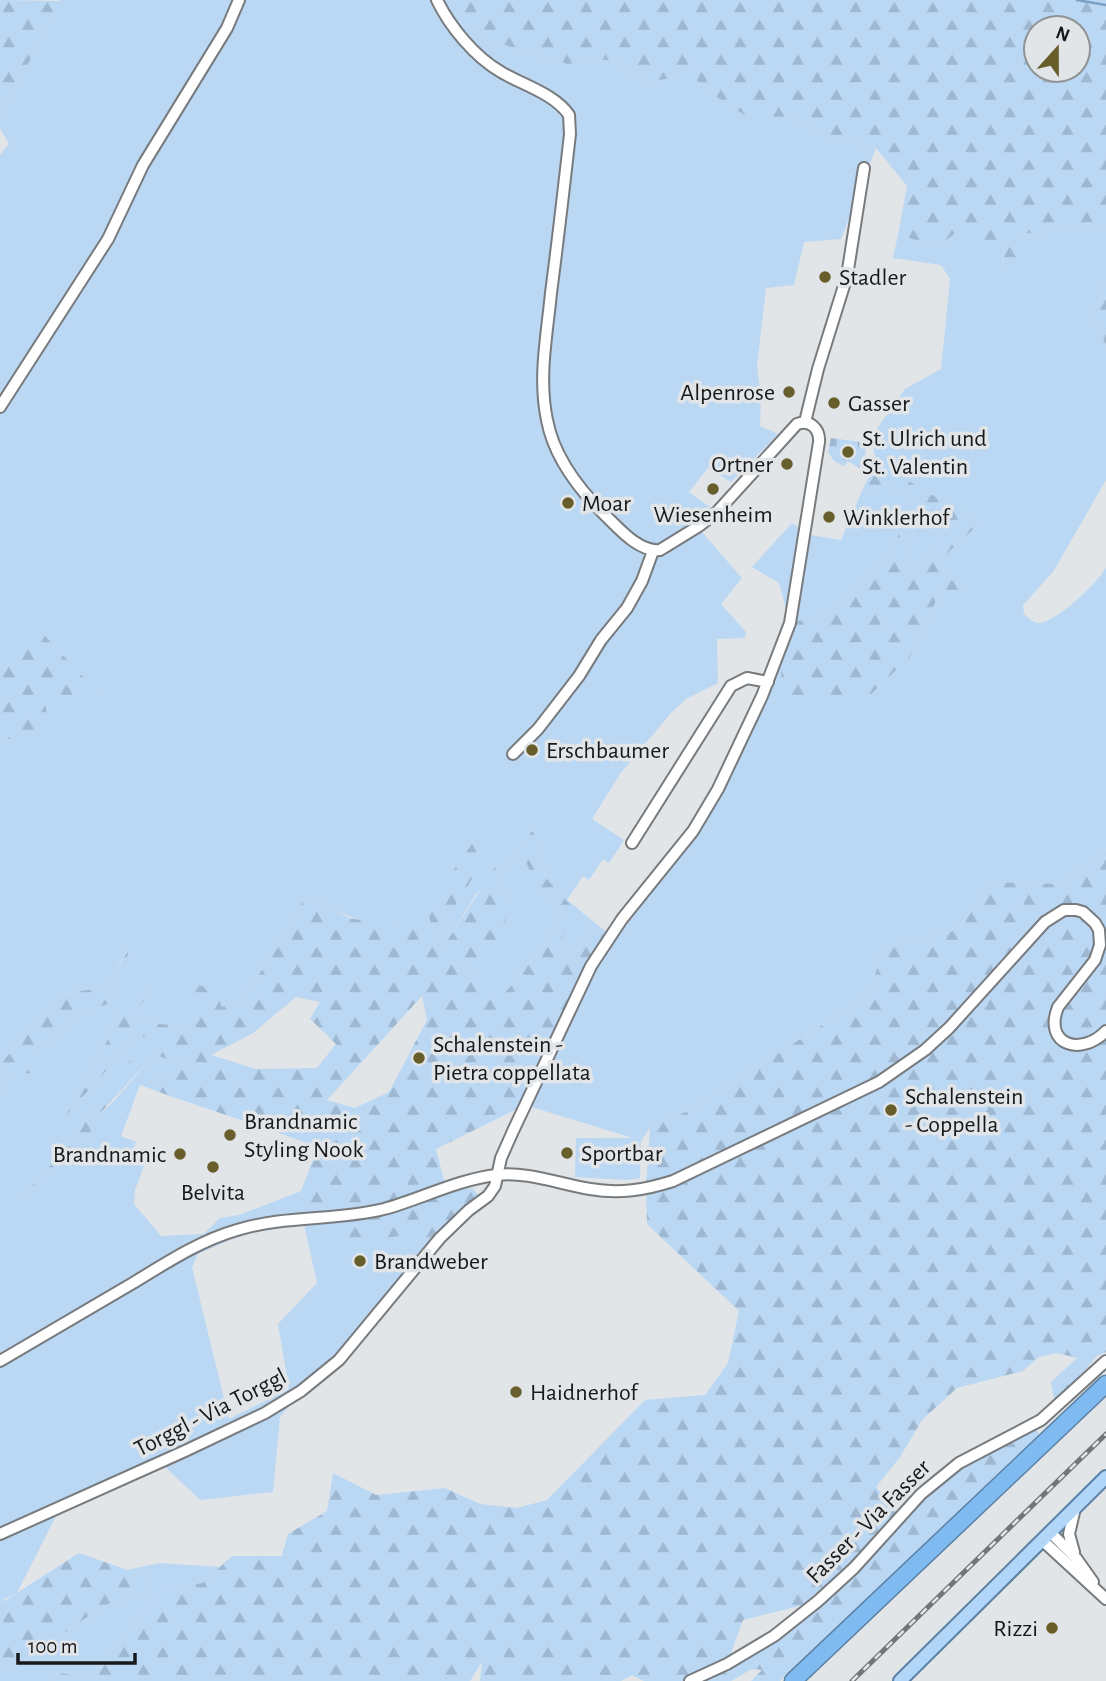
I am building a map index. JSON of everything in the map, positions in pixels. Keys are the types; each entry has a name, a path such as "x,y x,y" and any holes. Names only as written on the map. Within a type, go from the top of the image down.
{"highway":[{"path":"793,1681 1106,1384"},
{"path":"808,1681 1106,1398"}],"main road":[{"path":"900,1681 1106,1476"}],"street":[{"path":"0,407 108,239 143,165 227,28 239,0"},
{"path":"437,0 462,36 488,64 559,103 569,116 570,134 543,371 547,421 556,448 573,479 616,526 641,546 653,551 670,545 710,518 792,429 800,422 805,422 818,369 847,276 864,168"},
{"name":"Torggl - Via Torggl","path":"0,1534 265,1413 301,1391 339,1360 457,1219 488,1196 495,1186 501,1158 513,1131 591,966 622,919 693,831 729,767 768,682 790,623 819,442 816,429 805,422"},
{"path":"513,754 538,729 579,676 601,639 627,608 642,581 653,551"},
{"path":"632,843 731,686 747,678 768,682"},
{"path":"0,1360 212,1238 256,1224 383,1209 446,1187 498,1175 523,1176 589,1189 626,1192 655,1186 705,1166 860,1092 906,1064 949,1028 1040,927 1064,911 1076,910 1090,917 1099,930 1101,945 1088,970 1058,1007 1055,1030 1065,1042 1080,1046 1094,1042 1106,1031"},
{"name":"Fasser - Via Fasser","path":"690,1681 727,1664 774,1636 854,1568 921,1494 959,1463 1041,1420 1106,1361"},
{"path":"1074,1508 1069,1534 1071,1545 1076,1558 1103,1596"},
{"path":"1047,1537 1076,1558"},
{"path":"1047,1537 1067,1565 1103,1596"}],"green space":[{"path":"0,0 60,1 0,119"},
{"path":"60,0 445,0 462,24 488,40 568,64 597,59 613,61 645,82 691,74 709,92 746,115 787,117 830,136 876,148 841,239 804,242 794,285 766,288 757,366 761,396 760,426 778,434 731,482 708,468 689,492 719,514 700,530 742,578 721,604 746,632 745,638 717,639 718,683 686,699 671,713 620,774 592,819 624,840 609,863 603,859 589,880 583,876 567,900 610,935 693,831 779,657 910,657 941,590 961,592 963,586 945,577 941,559 979,523 876,462 871,437 905,389 941,369 950,279 941,265 893,258 898,235 927,243 942,242 964,222 1004,242 1003,269 1019,234 1106,227 1106,281 1093,319 1106,345 1106,480 1053,572 1023,605 1024,614 1032,621 1038,623 1055,617 1094,583 1106,568 1106,848 1066,884 992,882 958,930 883,948 869,995 690,1110 650,1128 641,1141 640,1178 627,1180 575,1177 576,1138 633,1138 525,1105 593,933 570,956 557,948 574,910 546,878 538,844 525,841 539,891 564,912 546,944 503,995 459,963 509,902 499,877 515,854 476,894 444,946 435,939 451,911 431,923 399,928 350,917 305,896 293,921 242,1001 222,1008 192,1026 127,1022 152,989 114,1016 111,1034 68,1112 106,1071 119,1050 139,1036 164,1039 91,1110 76,1139 17,1200 87,1143 95,1119 154,1055 195,1066 140,1085 121,1136 136,1142 129,1160 144,1166 135,1190 134,1204 161,1236 204,1234 220,1218 239,1215 301,1191 302,1196 424,1231 425,1254 370,1325 301,1391 280,1417 273,1492 200,1500 160,1462 60,1508 17,1593 0,1601 0,1089 11,1074 78,1014 108,1004 128,949 106,987 61,994 0,1065 0,155 9,144 0,128 0,119","holes":["304,1225 317,1283 278,1324 289,1389 229,1419 192,1267 198,1254 246,1233"]},
{"path":"445,0 1106,0 1106,227 1019,234 1020,262 1003,270 1004,243 974,244 965,223 948,239 935,244 898,235 907,186 876,148 830,136 787,117 746,116 709,92 691,75 645,82 613,61 597,59 568,64 488,40 462,24"},
{"path":"1106,281 1106,345 1093,319"},
{"path":"831,438 860,442 866,447 865,457 859,468 848,461 844,466 834,461 828,452"},
{"path":"876,462 980,523 941,559 945,577 963,586 961,593 941,590 910,657 871,694 785,701 779,658 790,623 831,613 888,555 911,510 920,515 908,547 910,572 957,525 919,501 885,485 862,491"},
{"path":"885,485 919,501 958,525 910,572 908,547 920,515 911,510 888,555 831,613 790,623 779,583 752,567 792,523 810,535 841,540 862,491"},
{"path":"43,634 104,699 44,698 49,725 0,742 0,663"},
{"path":"542,818 555,825 538,844 546,878 575,910 558,948 570,956 593,933 610,935 525,1105 436,1149 447,1192 472,1188 483,1200 425,1254 424,1231 356,1244 302,1195 301,1191 318,1147 140,1085 194,1066 154,1055 95,1119 87,1143 10,1207 76,1139 91,1110 120,1069 146,1047 162,1040 139,1036 119,1050 106,1071 66,1115 111,1034 114,1016 151,978 152,989 128,1022 191,1026 192,984 215,989 222,1007 242,1001 293,921 305,896 350,918 397,928 431,923 420,894 438,892 472,844 481,848 473,877 435,938 444,946 500,859 516,853 499,877 509,902 501,938 488,957 459,963 504,994 546,944 564,912 539,891 526,862 525,841","holes":["422,996 427,1020 389,1092 355,1108 327,1100","296,997 320,1002 310,1019 336,1044 317,1068 256,1069 211,1055 253,1033"]},
{"path":"1106,848 1106,1352 1097,1356 1055,1404 1051,1382 1077,1358 1057,1353 1039,1357 1023,1371 957,1388 922,1420 900,1457 876,1487 899,1516 959,1463 1033,1425 1040,1435 780,1681 751,1681 762,1670 752,1669 731,1681 644,1681 632,1675 621,1681 480,1681 482,1662 470,1681 49,1681 61,1673 91,1678 162,1589 202,1583 232,1556 282,1556 288,1534 327,1511 333,1473 376,1495 445,1488 480,1504 517,1508 547,1500 645,1400 705,1395 728,1363 739,1311 647,1224 650,1128 690,1110 869,995 883,948 958,930 992,882 1066,884","holes":["816,1602 727,1664 743,1620"]},
{"path":"132,944 108,1004 78,1014 37,1051 33,1073 11,1074 0,1089 0,1065 61,994 106,987"},
{"path":"79,1553 151,1578 146,1593 105,1605 11,1669 0,1663 0,1601 6,1600"},
{"path":"160,1563 220,1567 202,1583 162,1590 91,1678 61,1673 49,1681 0,1681 0,1663 12,1669 105,1605 146,1593 151,1578 127,1570"}],"waterway":[{"path":"1077,0 1106,5"}],"railway":[{"path":"852,1681 1106,1434"}],"place":[{"name":"Stadler","path":"825,277"},
{"name":"Alpenrose","path":"789,392"},
{"name":"Gasser","path":"834,403"},
{"name":"St. Ulrich und St. Valentin","path":"848,452"},
{"name":"Ortner","path":"787,464"},
{"name":"Wiesenheim","path":"713,489"},
{"name":"Moar","path":"568,503"},
{"name":"Winklerhof","path":"829,517"},
{"name":"Erschbaumer","path":"532,750"},
{"name":"Schalenstein - Pietra coppellata","path":"419,1058"},
{"name":"Schalenstein - Coppella","path":"891,1110"},
{"name":"Brandnamic Styling Nook","path":"230,1135"},
{"name":"Sportbar","path":"567,1153"},
{"name":"Brandnamic","path":"180,1154"},
{"name":"Belvita","path":"213,1167"},
{"name":"Brandweber","path":"360,1261"},
{"name":"Haidnerhof","path":"516,1392"},
{"name":"Rizzi","path":"1052,1628"}]}
